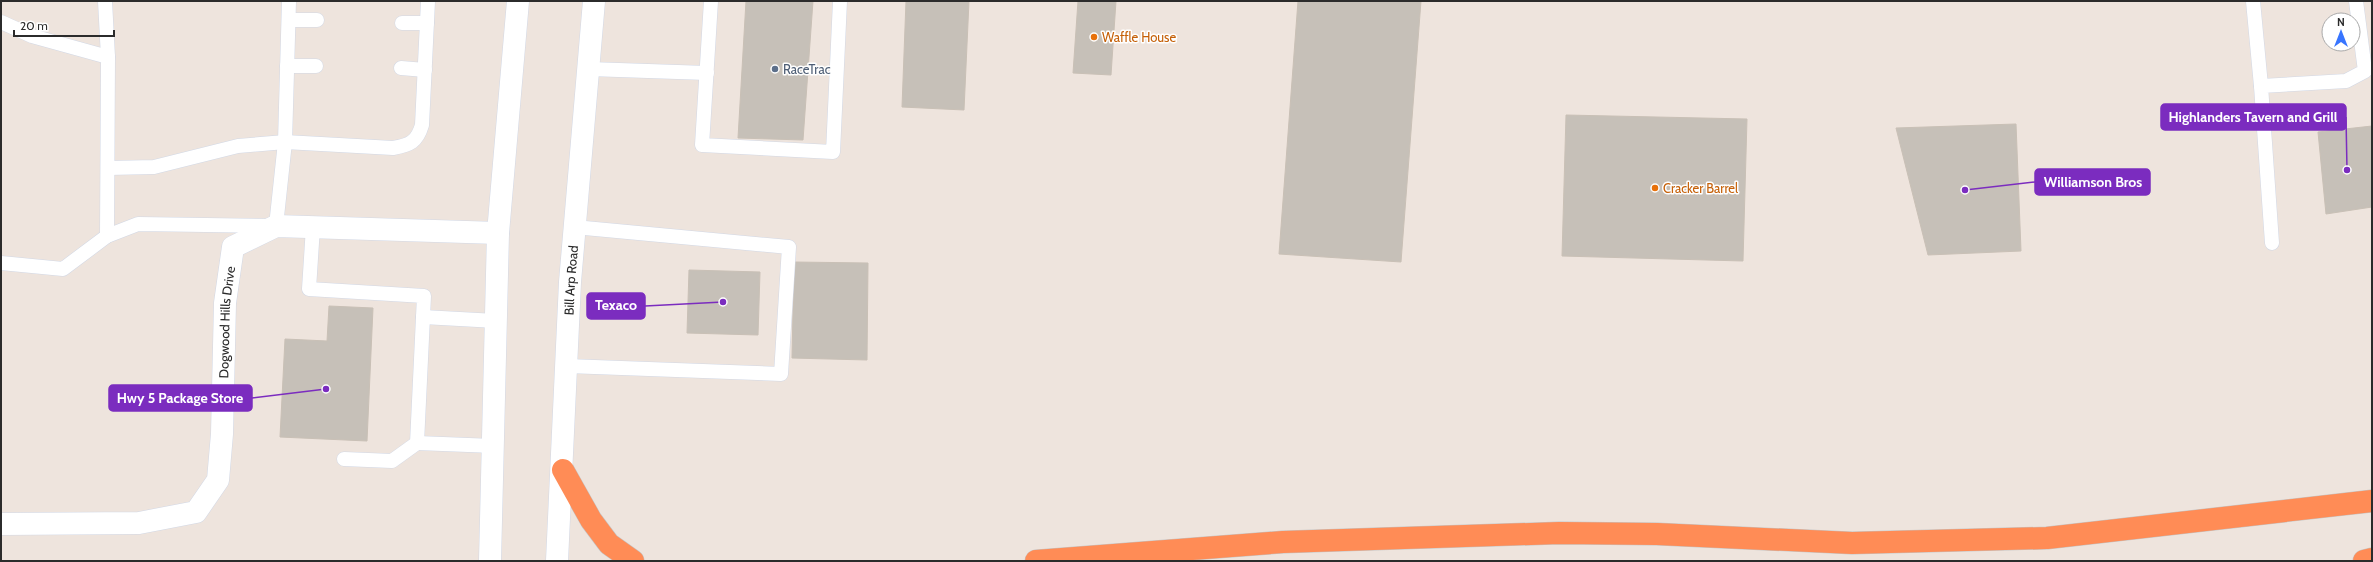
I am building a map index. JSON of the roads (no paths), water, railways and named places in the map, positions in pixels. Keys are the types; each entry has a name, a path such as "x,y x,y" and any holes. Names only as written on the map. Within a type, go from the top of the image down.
{"highway":[{"path":"563,470 591,520 609,544 633,561"},
{"path":"1036,561 1283,542 1528,534 1657,534 1852,543 2047,538 2372,501"},
{"path":"2364,561 2372,559"}],"main road":[{"path":"490,561 498,233 518,1"},
{"name":"Bill Arp Road","path":"557,561 563,470 574,227 594,1"},
{"name":"Dogwood Hills Drive","path":"1,524 139,523 196,512 218,480 222,434 225,303 233,247 276,226 498,233"}],"lane":[{"path":"105,1 108,57 108,236"},
{"path":"1,263 63,269 108,236 138,224 276,226 285,142 289,1"},
{"path":"108,168 154,167 238,146 285,142 393,148 410,145 419,136 422,125 428,1"},
{"path":"711,1 702,145 833,152 840,1"},
{"path":"2253,1 2272,243"},
{"path":"2260,86 2346,80 2365,71 2356,1"},
{"path":"289,20 317,20"},
{"path":"1,22 32,36 108,57"},
{"path":"402,23 427,23"},
{"path":"287,66 316,66"},
{"path":"401,68 425,70"},
{"path":"589,69 707,73"},
{"path":"313,227 309,289 424,296 417,443"},
{"path":"567,366 781,374 789,247 574,227"},
{"path":"423,317 496,321"},
{"path":"344,459 392,461 417,443 494,446"}],"place":[{"name":"Waffle House","path":"1094,37"},
{"name":"RaceTrac","path":"775,69"},
{"name":"Highlanders Tavern and Grill","path":"2347,170"},
{"name":"Cracker Barrel","path":"1655,188"},
{"name":"Williamson Bros","path":"1965,190"},
{"name":"Texaco","path":"723,302"},
{"name":"Hwy 5 Package Store","path":"326,389"}]}
